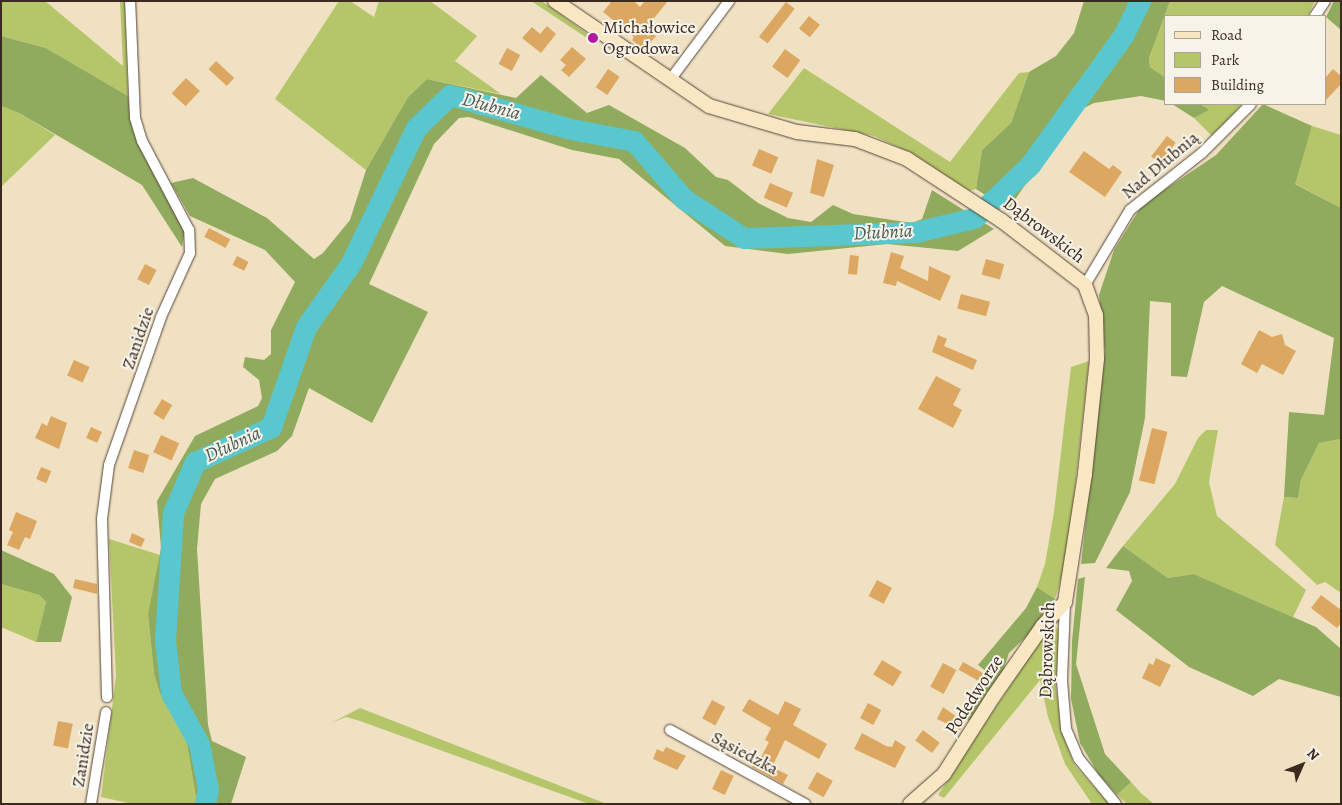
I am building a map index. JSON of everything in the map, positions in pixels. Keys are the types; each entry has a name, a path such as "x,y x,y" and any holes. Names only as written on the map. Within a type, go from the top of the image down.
{"street":[{"name":"Zanidzie","path":"107,697 102,519 109,465 160,317 190,253 189,230 142,142 135,118 130,1"},
{"name":"Dąbrowskich","path":"555,1 709,106 743,118 797,132 855,139 907,159 1002,221 1085,284 1096,315 1097,359 1077,533 1065,602 1062,681 1066,729 1079,759 1116,804"},
{"path":"670,80 729,1"},
{"path":"1316,15 1324,1"},
{"name":"Nad Dłubnią","path":"1085,284 1130,210 1171,174 1202,153 1250,105"},
{"name":"Podedworze","path":"910,804 944,774 993,697 1042,627 1065,602"},
{"name":"Zanidzie","path":"92,804 106,712"},
{"name":"Sąsiedzka","path":"670,730 805,804"}],"green space":[{"path":"1,1 45,1 123,66 120,1 125,1 128,96 46,48 1,36"},
{"path":"339,1 350,1 374,17 379,1 430,1 477,36 455,61 501,94 427,79 408,97 366,170 275,99"},
{"path":"531,1 542,1 589,35 587,38"},
{"path":"1084,1 1170,1 1149,58 1150,67 1164,77 1164,101 1141,96 1094,103 1074,113 1008,210 976,189 982,150 1011,123 1029,72 1056,56 1074,33"},
{"path":"1170,1 1315,1 1308,15 1165,15"},
{"path":"1334,1 1341,1 1341,30 1327,18"},
{"path":"1164,17 1164,77 1150,67 1149,58"},
{"path":"1,36 46,48 128,96 132,128 185,229 182,247 142,185 19,113 1,106"},
{"path":"804,68 950,162 1019,73 1029,72 1011,123 982,150 976,189 969,191 913,154 874,136 768,114"},
{"path":"541,75 587,113 609,105 685,148 716,177 728,180 758,203 788,218 811,222 833,205 853,214 912,223 922,219 932,190 994,229 958,251 887,244 788,254 725,246 619,159 572,150 469,117 459,118 434,144 369,284 428,312 372,423 309,388 292,436 277,451 215,479 201,504 197,549 208,725 212,741 246,757 231,804 197,804 186,738 160,694 154,674 148,614 161,548 157,501 195,436 258,406 262,398 259,380 243,367 245,357 264,360 271,354 271,330 295,282 265,250 190,216 171,183 193,178 267,218 314,259 323,253 350,220 366,170 408,97 427,79 516,98"},
{"path":"1174,105 1202,105 1209,110 1194,118"},
{"path":"1201,105 1241,105 1213,137 1194,118 1208,110"},
{"path":"1262,105 1312,126 1295,184 1341,208 1341,439 1319,443 1301,480 1298,498 1284,497 1289,412 1324,415 1334,338 1222,286 1204,302 1187,377 1171,376 1171,303 1150,301 1145,418 1130,492 1095,563 1081,564 1105,351 1099,295 1114,250 1142,205 1216,155"},
{"path":"1,106 19,113 55,135 1,187"},
{"path":"1312,126 1341,135 1341,208 1294,183"},
{"path":"1089,361 1067,559 1055,599 1037,587 1045,564 1054,512 1071,367"},
{"path":"1206,430 1218,430 1209,482 1217,516 1306,590 1293,617 1194,574 1168,578 1123,546 1175,484 1198,438"},
{"path":"1341,439 1341,593 1325,582 1317,585 1275,545 1284,497 1298,498 1301,480 1319,443"},
{"path":"109,539 160,555 148,614 154,674 160,694 186,738 197,804 132,804 101,797 116,676"},
{"path":"1123,546 1168,578 1194,574 1316,627 1341,649 1341,697 1279,679 1253,696 1189,667 1116,610 1132,581 1129,571 1106,568"},
{"path":"1,550 54,574 72,597 61,642 36,642 46,602 39,595 1,584"},
{"path":"1085,577 1076,664 1105,754 1131,782 1117,795 1099,775 1080,743 1071,699 1072,641 1078,579"},
{"path":"1,584 39,595 46,602 36,642 1,627"},
{"path":"1037,587 1055,599 1028,635 1009,653 1003,671 970,721 966,719 991,675 978,665 1026,608"},
{"path":"1056,626 1060,634 1056,687 1062,732 1074,764 1109,804 1092,804 1065,764 1048,717 1040,680 944,798 938,795 1031,654 1050,629"},
{"path":"360,708 607,804 589,804 360,721 346,717 331,723"},
{"path":"1131,782 1154,804 1127,804 1117,795"}],"building":[{"path":"612,1 634,1 640,7 645,1 668,1 646,28 656,36 644,50 632,40 634,37 603,12"},
{"path":"786,2 795,9 768,43 759,37"},
{"path":"809,16 820,25 810,37 799,28"},
{"path":"547,26 556,34 541,53 522,38 532,27 540,34"},
{"path":"572,47 586,59 569,77 561,70 566,65 560,60"},
{"path":"507,48 520,55 512,71 499,64"},
{"path":"785,49 800,60 787,78 772,67"},
{"path":"216,61 234,78 227,86 208,69"},
{"path":"608,69 620,77 607,95 596,87"},
{"path":"1333,69 1341,76 1341,84 1327,99 1327,76"},
{"path":"186,78 200,91 186,106 172,93"},
{"path":"1167,136 1176,143 1160,163 1151,156"},
{"path":"759,149 778,157 771,174 752,166"},
{"path":"1084,151 1109,169 1113,165 1122,172 1105,197 1069,172"},
{"path":"817,159 834,165 824,197 810,193"},
{"path":"770,183 793,193 787,207 764,198"},
{"path":"209,228 230,239 225,248 204,237"},
{"path":"891,252 904,256 900,268 928,281 929,266 951,276 940,301 897,281 896,286 883,283"},
{"path":"850,255 859,256 857,275 848,274"},
{"path":"237,256 249,262 244,271 232,265"},
{"path":"986,259 1004,264 1000,280 982,274"},
{"path":"145,264 157,270 149,285 137,279"},
{"path":"961,294 990,302 986,316 957,308"},
{"path":"1259,330 1272,337 1282,334 1285,345 1296,351 1283,375 1262,364 1257,373 1241,364"},
{"path":"938,335 947,339 944,346 977,360 973,370 932,352"},
{"path":"74,360 90,367 83,382 67,376"},
{"path":"936,376 961,389 953,405 962,410 953,428 918,409"},
{"path":"162,399 172,405 164,420 153,414"},
{"path":"51,416 67,423 59,449 35,438 42,423 47,426"},
{"path":"91,427 102,432 97,443 86,438"},
{"path":"1152,428 1168,432 1154,484 1139,480"},
{"path":"161,435 179,443 172,460 153,452"},
{"path":"134,450 149,455 143,473 128,468"},
{"path":"41,467 51,471 46,483 36,479"},
{"path":"16,512 37,521 30,539 25,537 19,550 7,545 13,532 9,530"},
{"path":"132,533 145,539 141,547 129,542"},
{"path":"75,579 97,584 97,594 73,588"},
{"path":"877,580 892,588 884,604 869,596"},
{"path":"1321,595 1341,610 1341,623 1337,628 1311,608"},
{"path":"1156,658 1171,665 1160,687 1142,678 1149,663 1153,665"},
{"path":"882,660 902,672 893,686 873,675"},
{"path":"963,662 988,676 984,684 959,670"},
{"path":"943,663 956,670 944,694 930,687"},
{"path":"749,699 778,715 785,701 801,709 793,725 827,744 819,759 785,740 772,767 788,775 783,784 752,767 756,759 759,761 769,742 765,740 771,728 742,711"},
{"path":"712,700 725,707 715,726 702,719"},
{"path":"868,703 881,710 873,725 860,718"},
{"path":"943,707 964,722 960,730 937,719"},
{"path":"58,721 73,724 68,748 53,746"},
{"path":"923,730 940,743 932,753 915,740"},
{"path":"862,733 886,746 892,747 895,740 906,747 895,768 854,749"},
{"path":"666,747 686,756 677,770 653,759 657,749 663,752"},
{"path":"721,770 734,776 725,795 712,789"},
{"path":"817,772 833,781 824,797 808,789"}],"waterway":[{"name":"Dłubnia","path":"205,804 208,789 199,744 171,693 165,640 173,513 195,462 271,427 306,327 351,263 416,128 450,95 571,129 634,141 684,199 744,238 916,232 974,218 1030,165 1124,34 1140,1"}],"place":[{"name":"Michałowice Ogrodowa","path":"593,38"}]}
